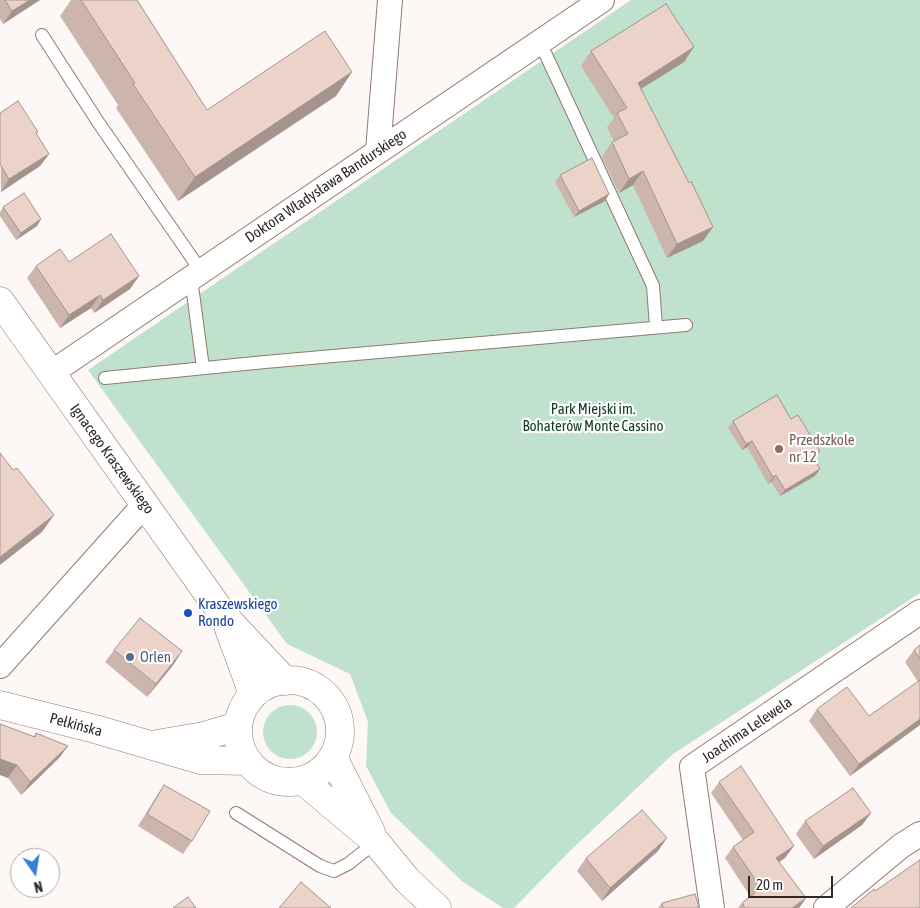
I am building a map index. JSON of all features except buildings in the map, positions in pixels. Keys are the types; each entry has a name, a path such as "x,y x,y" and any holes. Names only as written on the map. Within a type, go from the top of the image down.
{"street":[{"path":"378,152 390,0"},
{"name":"Doktora Władysława Bandurskiego","path":"51,373 602,0"},
{"name":"Ignacego Kraszewskiego","path":"0,302 224,616 285,681"},
{"path":"0,666 145,504"},
{"name":"Joachima Lelewela","path":"712,908 692,767 920,612"},
{"name":"Ignacego Kraszewskiego","path":"224,616 253,694"},
{"path":"279,680 285,681 294,680 308,684 321,691 331,702 338,715 340,729 338,744 333,757 324,769 312,777 284,782 269,779 256,772 246,761 240,748 237,733 239,719 244,706 253,694 279,680"},
{"name":"Pełkińska","path":"0,706 151,745 201,760 246,761"},
{"name":"Pełkińska","path":"151,745 204,736 238,726"},
{"path":"333,757 376,842"},
{"path":"302,780 376,842 407,880 437,908"},
{"path":"826,908 901,846 920,834"}],"lane":[{"path":"42,35 196,275 203,368"},
{"path":"540,42 653,286 656,327"},
{"path":"105,378 686,325"},
{"path":"236,813 320,866 334,871 348,864 376,842"}],"green space":[{"name":"Park Miejski im. Bohaterów Monte Cassino","path":"631,0 920,0 920,593 673,754 571,850 514,908 503,908 463,882 391,813 366,766 368,722 350,674 287,644 88,370"},
{"path":"285,705 295,705 305,709 313,717 317,732 313,747 305,755 295,759 285,759 275,755 267,747 263,737 263,727 267,717 275,709"}],"place":[{"name":"Przedszkole nr 12","path":"779,449"},
{"name":"Kraszewskiego Rondo","path":"188,613"},
{"name":"Orlen","path":"130,657"}]}
